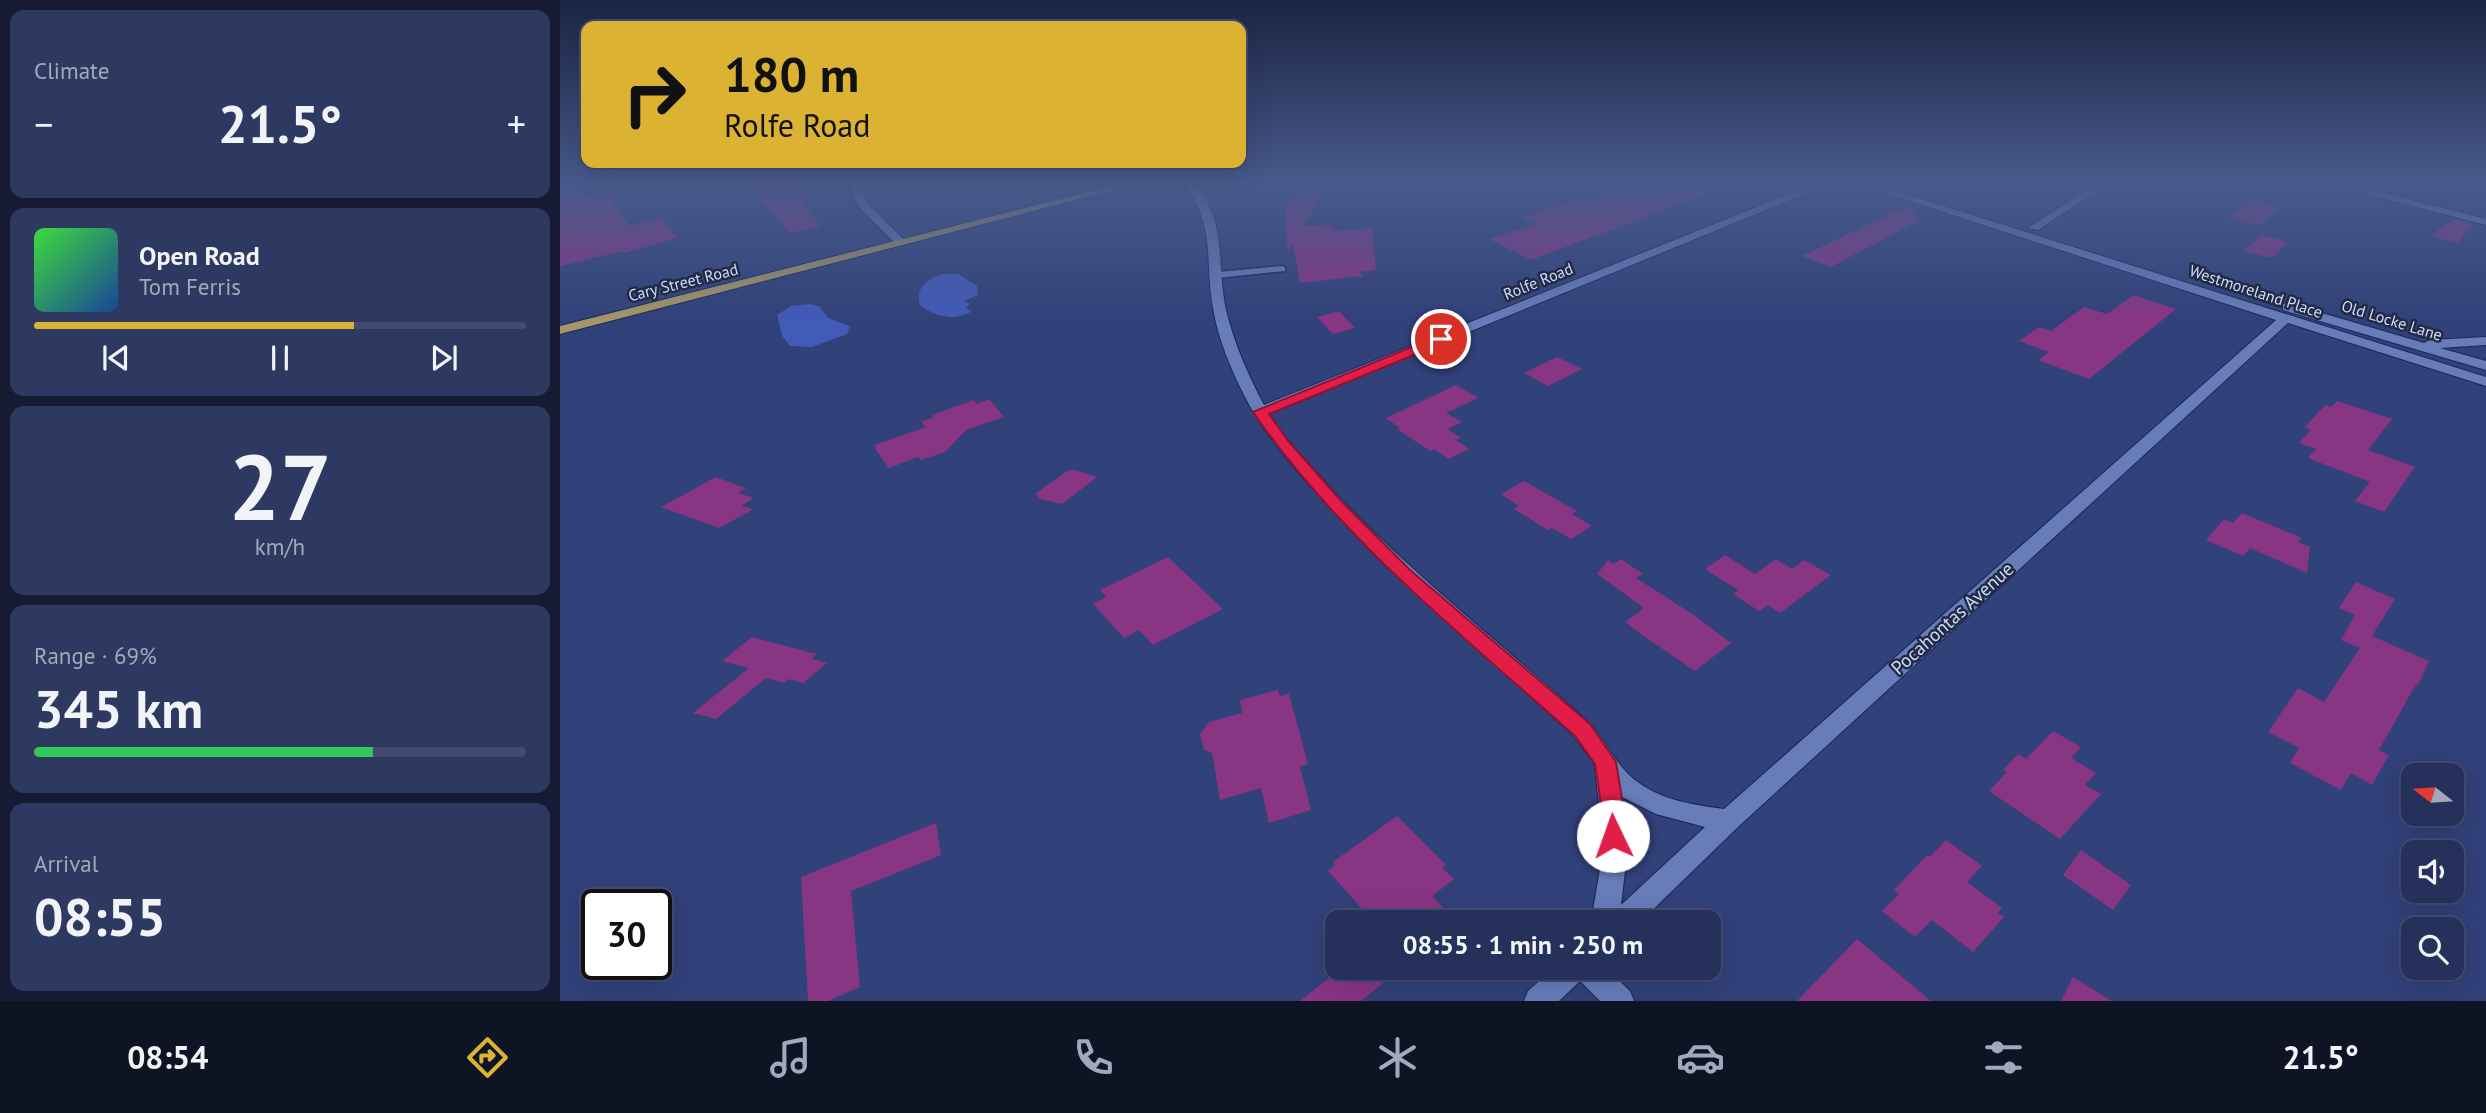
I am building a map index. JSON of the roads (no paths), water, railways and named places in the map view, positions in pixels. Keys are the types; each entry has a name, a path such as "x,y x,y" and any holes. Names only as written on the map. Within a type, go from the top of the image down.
{"main road":[{"name":"Cary Street Road","path":"560,330 954,229"}],"street":[{"path":"887,229 901,242"},
{"path":"1213,229 1219,306 1230,344 1260,412 1291,454 1404,574 1583,730 1626,787 1651,802 1693,815 1729,820"},
{"name":"Rolfe Road","path":"1260,412 1713,229"},
{"name":"Westmoreland Place","path":"2004,229 2486,382"},
{"name":"Old Locke Lane","path":"2036,229 2486,366"},
{"name":"Pocahontas Avenue","path":"1635,910 1729,820 2286,318"},
{"path":"2411,344 2486,341"},
{"path":"1605,762 1613,811 1613,861 1608,910"},
{"path":"1538,1001 1561,980"},
{"path":"1598,980 1620,1001"}],"lane":[{"path":"1217,275 1282,269"}],"water":[{"path":"944,274 958,274 977,286 978,295 964,301 970,304 966,307 971,312 945,316 920,305 919,293 924,284"},
{"path":"791,306 819,306 828,318 850,326 847,334 812,347 790,346 782,336 777,315"}]}
